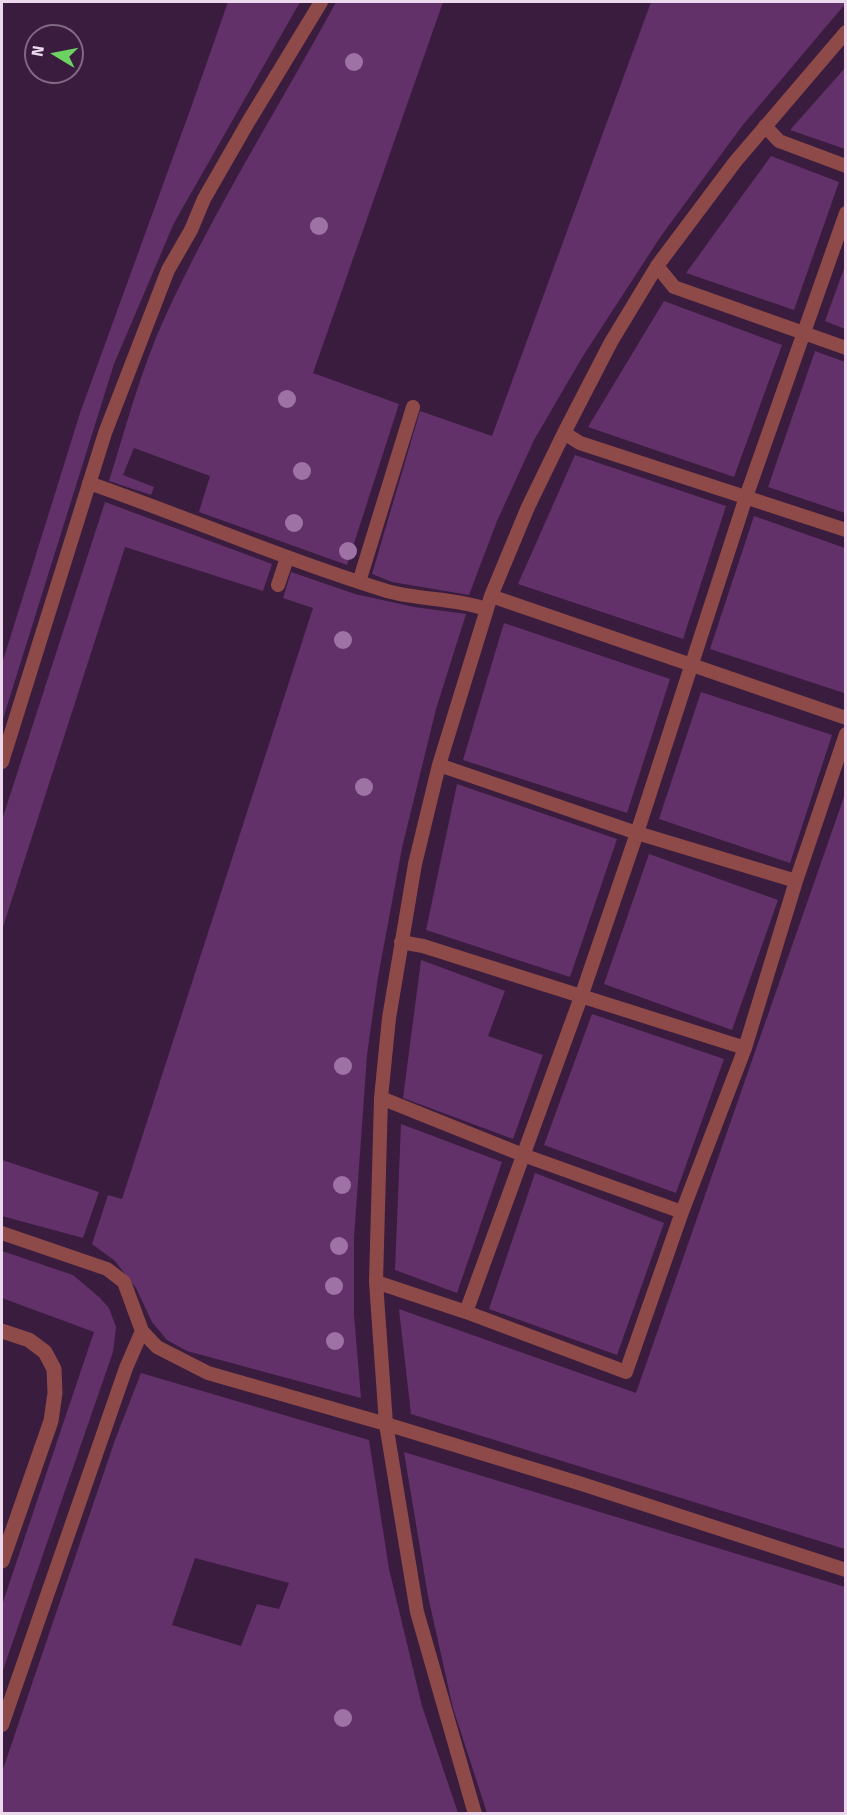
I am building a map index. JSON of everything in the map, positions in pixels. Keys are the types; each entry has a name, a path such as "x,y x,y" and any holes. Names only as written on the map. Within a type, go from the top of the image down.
{"street":[{"path":"2,1330 29,1340 45,1352 54,1369 55,1393 51,1421 2,1561"}],"lane":[{"path":"2,762 89,483 125,380 168,270 191,230 204,199 321,2"},
{"path":"475,1814 417,1612 386,1424 376,1282 381,1098 389,1018 415,864 439,765 489,602 524,516 611,342 657,266 735,162 846,32"},
{"path":"765,126 779,141 846,166"},
{"path":"466,1312 637,833 746,497 846,213"},
{"path":"657,266 674,286 846,348"},
{"path":"359,582 413,407"},
{"path":"564,433 580,443 846,530"},
{"path":"89,483 287,558 391,592 466,602 489,602 692,664 846,718"},
{"path":"278,585 287,558"},
{"path":"376,1282 466,1312 626,1372 682,1212 745,1048 796,880 846,734"},
{"path":"439,765 637,833 796,880"},
{"path":"401,942 423,946 745,1048"},
{"path":"381,1098 523,1155 682,1212"},
{"path":"2,1233 107,1269 123,1282 142,1331 157,1347 208,1373 582,1484 846,1570"},
{"path":"2,1725 126,1368 142,1331"}],"shaded area":[{"path":"228,2 300,2 174,223 114,364 2,722 2,664 80,413"},
{"path":"336,2 443,2 313,373 399,404 347,565 199,512 210,476 134,448 123,475 154,487 151,495 109,481 156,337 184,276"},
{"path":"651,2 846,3 742,126 661,236 583,356 534,440 497,521 469,595 392,582 372,574 420,411 492,436"},
{"path":"845,68 845,149 790,130"},
{"path":"771,156 839,182 794,310 686,273"},
{"path":"845,266 845,329 825,321"},
{"path":"664,301 782,345 734,477 588,427"},
{"path":"815,351 845,362 845,513 768,487"},
{"path":"575,455 726,506 683,639 518,584"},
{"path":"105,502 272,564 263,591 125,547 2,930 2,820"},
{"path":"754,516 845,548 846,687 844,693 710,649"},
{"path":"291,572 355,594 414,607 466,614 436,709 402,848 378,977 367,1055 354,1237 354,1315 361,1398 187,1351 167,1340 152,1322 136,1288 115,1261 92,1244 108,1195 122,1199 313,608 283,598"},
{"path":"504,623 670,679 627,813 463,760"},
{"path":"701,692 832,735 790,863 659,819"},
{"path":"457,784 617,839 570,977 426,930"},
{"path":"845,794 845,1549 411,1414 399,1309 636,1393"},
{"path":"649,854 778,900 732,1030 604,984"},
{"path":"421,960 505,991 488,1036 543,1055 513,1139 403,1098"},
{"path":"592,1014 724,1059 676,1193 544,1145"},
{"path":"401,1124 502,1162 457,1293 395,1270"},
{"path":"2,1160 99,1192 83,1238 2,1216"},
{"path":"535,1173 664,1223 617,1355 489,1309"},
{"path":"2,1251 73,1275 109,1308 116,1327 113,1352 2,1673 2,1605 94,1332 2,1298"},
{"path":"141,1373 369,1440 389,1569 422,1706 458,1813 2,1813 2,1772 115,1440","holes":["195,1558 289,1583 279,1609 257,1604 241,1646 172,1625"]},
{"path":"404,1452 845,1587 845,1813 487,1813 453,1708 428,1596"}]}
